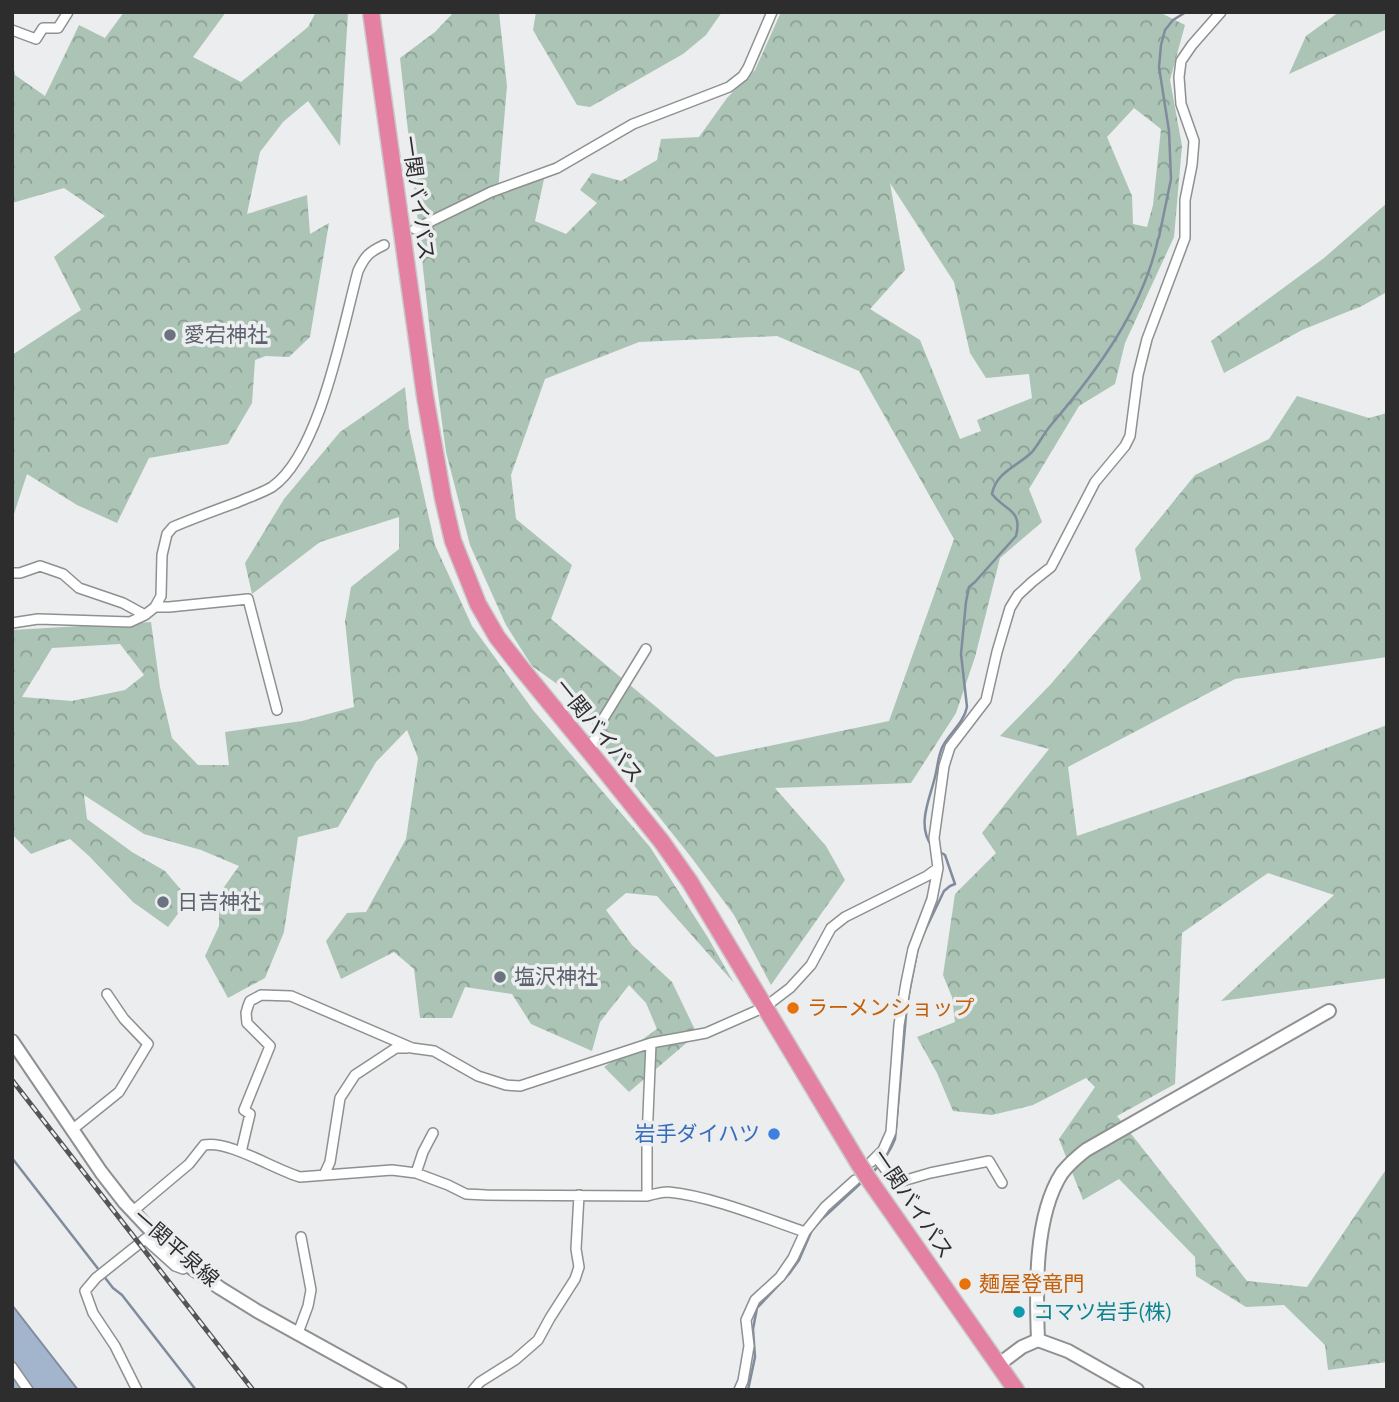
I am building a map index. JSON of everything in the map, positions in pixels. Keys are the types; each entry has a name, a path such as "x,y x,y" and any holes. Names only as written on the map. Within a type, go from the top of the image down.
{"highway":[{"name":"一関バイパス","path":"372,12 425,396 443,498 453,541 478,604 497,637 662,842 690,882 765,1007 869,1161 862,1181 1016,1390"}],"street":[{"path":"12,30 37,39 44,28 58,27 68,12"},
{"path":"415,229 491,192 557,168 633,124 729,87 743,76 748,68 772,12"},
{"path":"1002,1183 989,1161 896,1183 869,1161 883,1150 891,1132 899,1026 906,984 913,949 932,899 938,868 934,842 944,766 950,747 986,700 1010,608 1018,595 1051,567 1095,482 1130,436 1138,375 1147,339 1185,238 1185,200 1194,141 1181,104 1181,61 1221,12"},
{"path":"12,623 38,619 130,622 145,615 155,607 161,596 162,555 167,534 173,527 271,488 286,476 324,401 358,271 365,257 384,245"},
{"path":"12,573 40,566 63,574 79,588 123,603 145,615"},
{"path":"155,607 248,599 277,710"},
{"path":"590,752 600,724 646,649"},
{"path":"324,1175 330,1162 340,1098 355,1075 396,1048 434,1051 478,1076 506,1085 520,1086 652,1043 706,1033 765,1007 790,988 811,965 831,928 845,917 938,868"},
{"path":"73,1129 119,1092 148,1044 124,1019 107,994"},
{"path":"241,1152 250,1114 244,1110 270,1046 247,1023 246,1013 250,1001 261,995 291,996 412,1048"},
{"path":"1038,1340 1037,1285 1042,1226 1054,1191 1073,1159 1329,1011"},
{"name":"一関平泉線","path":"12,1041 101,1172 156,1236 189,1266 229,1294 400,1390"},
{"path":"647,1196 652,1043"},
{"path":"416,1173 433,1133"},
{"path":"133,1211 189,1164 204,1145 214,1143 300,1177 392,1170 416,1173 466,1194 647,1196 665,1192 702,1199 805,1232"},
{"path":"739,1390 749,1346 746,1320 755,1300 780,1277 793,1258 805,1232 824,1207 862,1181"},
{"path":"473,1390 538,1340 575,1279 579,1266 576,1249 579,1195"},
{"path":"298,1333 311,1290 302,1237"},
{"path":"137,1390 115,1346 93,1313 85,1291 145,1239 175,1266 183,1269 189,1266"},
{"path":"998,1365 1022,1347 1038,1340 1068,1351 1137,1390"},
{"path":"12,1367 28,1389"}],"green space":[{"path":"124,12 226,12 193,57 241,82 308,27 316,12 348,12 340,146 308,101 283,122 260,152 247,214 307,195 310,234 329,223 310,337 289,357 266,356 255,360 252,403 228,444 149,458 117,523 77,505 27,474 12,520 12,355 81,310 54,257 105,216 64,188 12,203 12,58 15,75 45,96 79,25 105,38"},
{"path":"454,12 499,12 507,86 498,191 544,179 535,221 566,234 597,203 580,190 592,173 621,181 657,160 661,139 699,137 727,98 755,70 781,12 1159,12 1185,25 1170,80 1182,146 1174,237 1125,343 1115,384 1079,406 1029,489 1042,522 1000,558 975,657 956,713 911,783 775,788 826,846 845,880 771,985 734,915 610,755 578,699 532,666 506,625 470,545 446,452 400,58 435,32","holes":["1134,108 1161,129 1153,205 1147,227 1133,224 1132,196 1107,137","890,183 954,282 970,353 986,378 1029,374 1032,398 977,420 981,431 960,439 920,340 870,309 905,270","777,336 859,371 954,539 889,721 716,757 551,619 572,565 516,519 511,475 545,379 639,342"]},
{"path":"536,12 722,12 706,35 683,54 590,107 577,105 533,30"},
{"path":"1339,12 1387,12 1387,29 1289,74 1306,36"},
{"path":"1387,203 1387,292 1362,306 1302,330 1224,373 1211,341 1324,258"},
{"path":"405,387 409,428 435,545 472,626 533,710 650,847 734,983 657,896 626,893 606,910 632,945 672,982 697,1034 629,1092 604,1067 657,1029 646,1003 629,985 600,1022 592,1051 531,1024 512,994 465,987 452,1018 420,1018 414,969 394,952 341,979 326,941 347,913 366,912 406,839 418,758 407,730 376,762 338,827 298,837 284,932 265,978 228,998 205,956 219,926 219,894 239,866 201,850 144,834 84,795 87,819 132,852 165,871 189,899 168,927 133,902 70,839 31,854 12,834 12,630 151,622 160,687 172,738 198,765 229,765 225,732 302,721 354,707 345,621 351,587 399,549 399,517 320,542 252,594 245,563 284,499 340,432","holes":["120,644 144,675 125,690 72,701 22,697 52,648"]},
{"path":"1297,396 1369,418 1387,413 1387,657 1235,679 1068,767 1077,836 1271,769 1387,725 1387,978 1221,1001 1334,895 1268,873 1182,933 1175,1084 1117,1116 1247,1281 1307,1287 1387,1168 1387,1362 1328,1370 1325,1345 1284,1305 1246,1307 1196,1276 1195,1257 1119,1179 1083,1200 1059,1139 1095,1087 1086,1078 1033,1105 992,1115 953,1111 937,1073 917,1037 955,1022 952,997 943,975 955,894 996,853 982,833 1049,749 1000,736 1050,685 1141,579 1135,549 1195,475 1269,439"}],"water":[{"path":"12,1305 78,1390 12,1390"}],"waterway":[{"path":"932,846 927,838 925,821 939,755 967,707 961,654 969,587 1016,536 1018,527 1012,511 992,494 994,486 1003,475 1032,452 1085,383 1116,338 1141,290 1159,237 1171,179 1169,131 1159,67 1161,45 1165,30 1173,20 1186,12"},
{"path":"920,941 944,891 955,884 945,855 940,852"},
{"path":"872,1173 895,1139 907,1004 918,947"},
{"path":"12,1158 196,1390"},
{"path":"748,1390 755,1357 753,1329 757,1308 799,1260 812,1230 862,1182"}],"railway":[{"path":"12,1080 253,1390"}],"place":[{"name":"愛宕神社","path":"170,335"},
{"name":"日吉神社","path":"163,902"},
{"name":"塩沢神社","path":"500,977"},
{"name":"ラーメンショップ","path":"793,1008"},
{"name":"岩手ダイハツ","path":"774,1134"},
{"name":"麺屋登竜門","path":"965,1284"},
{"name":"コマツ岩手(株)","path":"1019,1312"}]}
